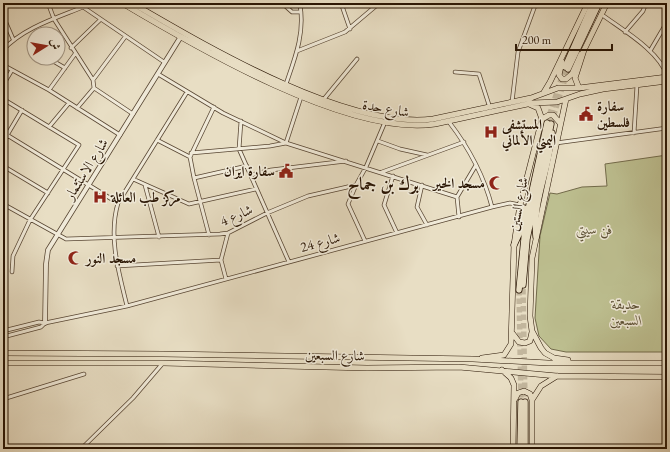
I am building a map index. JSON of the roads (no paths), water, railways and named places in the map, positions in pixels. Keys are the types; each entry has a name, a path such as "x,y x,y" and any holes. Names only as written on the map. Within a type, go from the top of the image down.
{"highway":[{"path":"593,3 566,68 599,3"},
{"path":"514,245 519,234 540,136 548,126 552,134 534,225 536,237"},
{"name":"شارع الستين","path":"521,290 527,239 548,126"},
{"path":"520,449 523,402 525,449"}],"main road":[{"name":"شارع حدة","path":"122,3 180,38 301,97 346,113 385,122 422,126 434,121 543,94 558,88 578,88 667,76"},
{"name":"شارع حدة","path":"132,3 200,42 286,84 324,99 388,118 449,122 528,104 557,102 580,94 667,81"},
{"path":"543,94 588,3"},
{"path":"578,88 575,78 584,50 606,3"},
{"path":"562,58 559,75 562,79 566,79 572,74 584,50"},
{"path":"513,334 519,342 525,343 530,341 532,331 531,268 536,237 566,99"},
{"path":"473,359 504,355 511,344 513,334 514,245 520,206 542,119 538,108 528,104"},
{"path":"542,119 549,115 553,116 557,118 560,124"},
{"path":"532,331 537,344 545,353 554,358 581,363"},
{"name":"شارع السبعين","path":"3,354 163,354 473,359 491,361 581,363 667,363"},
{"path":"367,358 371,363 367,368"},
{"path":"385,358 382,363 385,368"},
{"name":"شارع السبعين","path":"3,363 163,363 367,368 459,367 557,376 667,377"},
{"path":"501,370 513,380 515,399 514,449"},
{"path":"532,400 541,386 557,376"},
{"path":"515,399 518,393 524,391 530,394 532,400 532,449"}],"street":[{"path":"48,3 54,19 93,80 94,88 77,108"},
{"path":"3,50 13,38 83,7 86,3"},
{"path":"282,3 292,12 301,12"},
{"path":"286,84 297,51 302,25 301,3"},
{"path":"341,3 350,29"},
{"path":"512,102 518,52 536,3"},
{"path":"625,32 643,11 646,3"},
{"path":"297,51 334,37 350,29 377,5"},
{"path":"83,7 125,37 164,62"},
{"path":"601,14 650,51 659,61 667,76"},
{"path":"3,16 13,38"},
{"path":"72,48 100,20"},
{"path":"650,51 667,22"},
{"path":"93,80 125,37"},
{"name":"شارع الاستثمار","path":"44,323 46,264 48,250 56,234 89,186 180,38"},
{"path":"49,90 75,54"},
{"path":"324,99 357,59"},
{"path":"3,65 49,90 120,135"},
{"path":"3,85 12,70"},
{"path":"455,72 479,74 490,108"},
{"path":"158,74 214,107 286,143 348,161 457,197"},
{"path":"634,133 637,85"},
{"path":"94,88 133,114"},
{"path":"127,306 117,266 114,238 114,216 118,203 187,92"},
{"path":"286,143 301,97"},
{"path":"3,99 79,145 30,220 13,256 12,272"},
{"path":"50,127 69,102"},
{"path":"208,235 190,157 214,107"},
{"path":"3,142 22,110"},
{"path":"241,121 239,149 289,262"},
{"path":"364,241 348,204 378,141 385,122"},
{"path":"449,122 464,142 476,165 487,187 492,207"},
{"path":"556,143 667,128"},
{"path":"7,135 118,203"},
{"path":"158,140 190,157"},
{"path":"378,141 400,149 428,156"},
{"path":"382,172 464,142"},
{"path":"191,153 286,143"},
{"path":"250,175 271,170 348,161"},
{"path":"459,217 457,197 476,165"},
{"path":"3,166 48,193"},
{"path":"194,178 246,166"},
{"path":"393,176 384,205 397,233"},
{"path":"133,179 189,204 200,203 256,189"},
{"path":"145,185 158,237"},
{"name":"شارع 4","path":"3,204 66,239 208,235 228,233 267,213 308,196 356,185"},
{"path":"422,185 417,207 427,224"},
{"name":"شارع 24","path":"44,323 127,306 492,207 510,203 520,206"},
{"path":"226,279 221,260 228,233"},
{"path":"117,266 221,260"},
{"path":"3,331 39,322 44,323"},
{"path":"3,337 41,327 44,323"},
{"path":"19,327 19,332"},
{"path":"80,449 133,398 163,363"},
{"path":"3,399 84,374"}],"tunnel":[{"path":"547,123 565,67"},
{"path":"551,124 568,69"},
{"path":"523,289 525,402"},
{"path":"519,290 521,402"}],"place":[{"name":"سفارة فلسطين","path":"586,114"},
{"name":"المستشفى اليمني الألماني","path":"491,132"},
{"name":"سفارة ايران","path":"286,171"},
{"name":"مسجد الخير","path":"496,183"},
{"name":"مركز طب العائلة","path":"100,197"},
{"name":"مسجد النور","path":"75,258"}],"district":[{"name":"برك بن جماح","path":"383,184"}],"park label":[{"name":"فن سيتي","path":"594,229"},
{"name":"حديقة السبعين","path":"626,312"}]}
